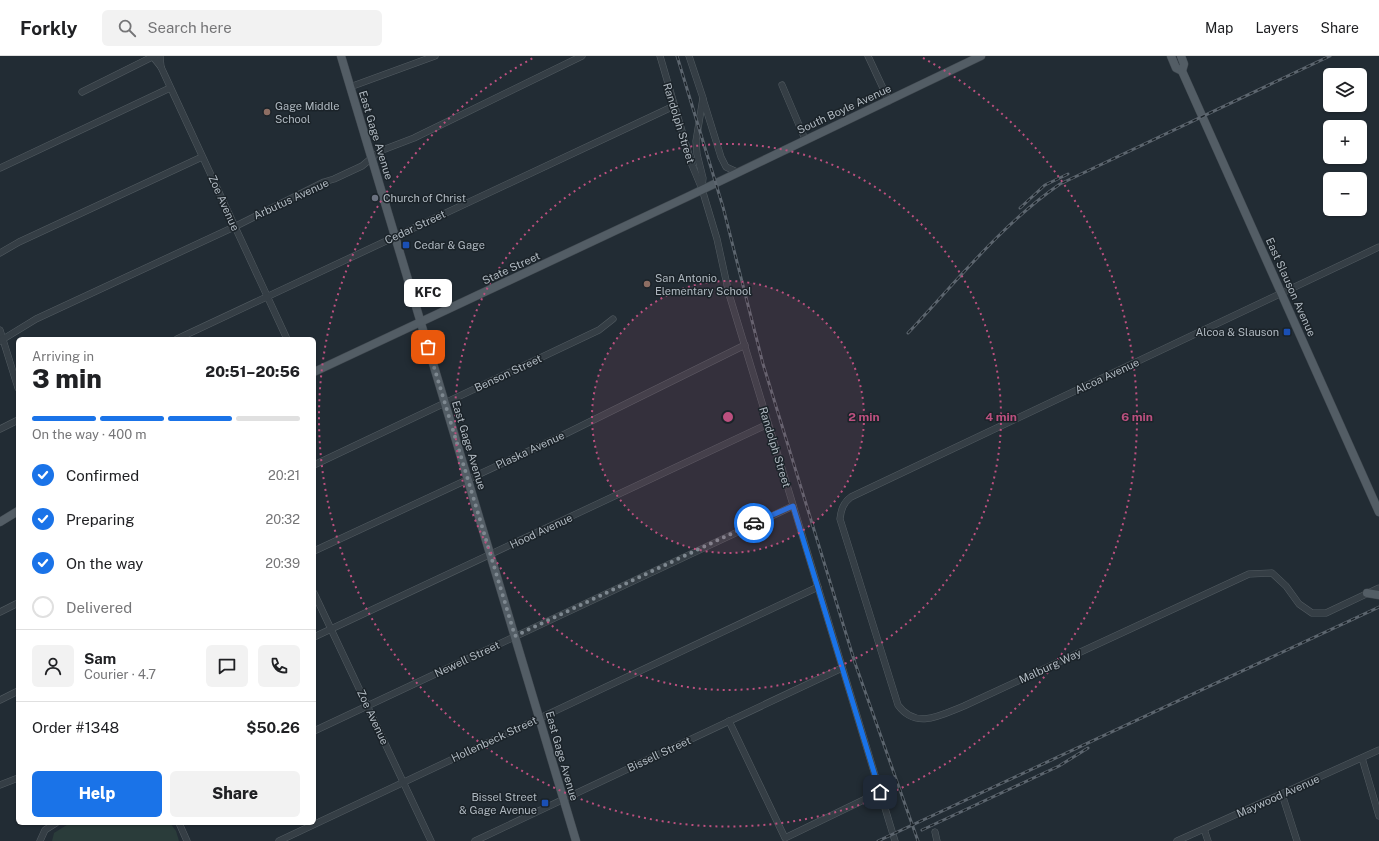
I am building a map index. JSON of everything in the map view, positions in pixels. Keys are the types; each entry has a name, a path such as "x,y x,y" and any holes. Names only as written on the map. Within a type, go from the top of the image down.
{"main road":[{"name":"East Gage Avenue","path":"341,56 576,841"},
{"name":"South Boyle Avenue","path":"716,182 805,139 889,101 970,58 981,56"},
{"name":"East Slauson Avenue","path":"1171,56 1176,68 1182,70"},
{"name":"East Slauson Avenue","path":"1181,56 1184,64 1182,70 1379,512"},
{"name":"State Street","path":"316,371 716,182"},
{"path":"0,522 16,512"},
{"path":"1367,594 1379,595"}],"street":[{"name":"Zoe Avenue","path":"153,56 160,67 232,218 234,227 286,337"},
{"path":"82,92 153,56"},
{"name":"Zoe Avenue","path":"160,56 160,67"},
{"path":"350,87 435,56"},
{"name":"Arbutus Avenue","path":"2,341 36,319 234,227 324,182 362,166 380,151 414,138 567,59 582,56"},
{"name":"Randolph Street","path":"660,56 695,175 702,189 717,239 729,294 895,841"},
{"name":"Randolph Street","path":"689,56 703,98 696,141 697,154 703,178 702,189"},
{"path":"868,56 889,101"},
{"path":"782,85 805,139"},
{"path":"0,168 170,88"},
{"path":"703,98 721,157 726,166 737,172"},
{"name":"Cedar Street","path":"181,337 674,106"},
{"path":"0,253 19,242 202,157"},
{"name":"Alcoa Avenue","path":"841,511 844,503 851,497 1379,247"},
{"name":"Benson Street","path":"316,464 599,330 613,319"},
{"path":"0,330 2,341 16,382"},
{"name":"Plaska Avenue","path":"316,550 559,437 745,346"},
{"path":"0,429 16,421"},
{"name":"Hood Avenue","path":"316,637 768,424"},
{"name":"Newell Street","path":"316,730 793,506"},
{"name":"Malburg Way","path":"841,511 843,531 898,705 904,713 912,718 932,719 964,706 1249,574 1272,574 1286,586 1298,604 1312,613 1326,613 1379,588"},
{"name":"Hollenbeck Street","path":"316,823 818,586"},
{"name":"Zoe Avenue","path":"316,597 431,841"},
{"path":"0,612 16,604"},
{"name":"Bissell Street","path":"475,841 842,668"},
{"path":"0,700 16,692"},
{"path":"729,721 785,838 880,792"},
{"name":"Maywood Avenue","path":"1177,841 1379,750"},
{"path":"1362,758 1379,816"},
{"path":"0,786 16,779"},
{"path":"1282,794 1297,841"},
{"path":"42,825 45,830"},
{"path":"40,841 45,830 53,825"},
{"path":"180,825 187,841"},
{"name":"Hollenbeck Street","path":"279,841 313,825"},
{"path":"1204,829 1208,841"},
{"path":"935,832 938,841"}],"shaded area":[{"path":"67,825 172,825 176,831 179,841 52,841 54,833"}],"railway":[{"path":"677,56 723,207 763,364 855,663 918,841"},
{"path":"908,333 999,235 1060,184 1330,56"},
{"path":"1020,208 1045,185 1068,174"},
{"path":"878,841 1379,607"},
{"path":"922,830 1059,766 1088,748"}],"way so far":[{"path":"428,347 515,636 754,523"}],"place":[{"name":"Gage Middle School","path":"267,112"},
{"name":"Church of Christ","path":"375,198"},
{"name":"Cedar & Gage","path":"406,245"},
{"name":"San Antonio Elementary School","path":"647,284"},
{"name":"Alcoa & Slauson","path":"1287,332"},
{"name":"KFC","path":"428,347"},
{"name":"Bissel Street & Gage Avenue","path":"545,803"}],"route":[{"path":"754,523 785,508 793,506 880,792"}]}
